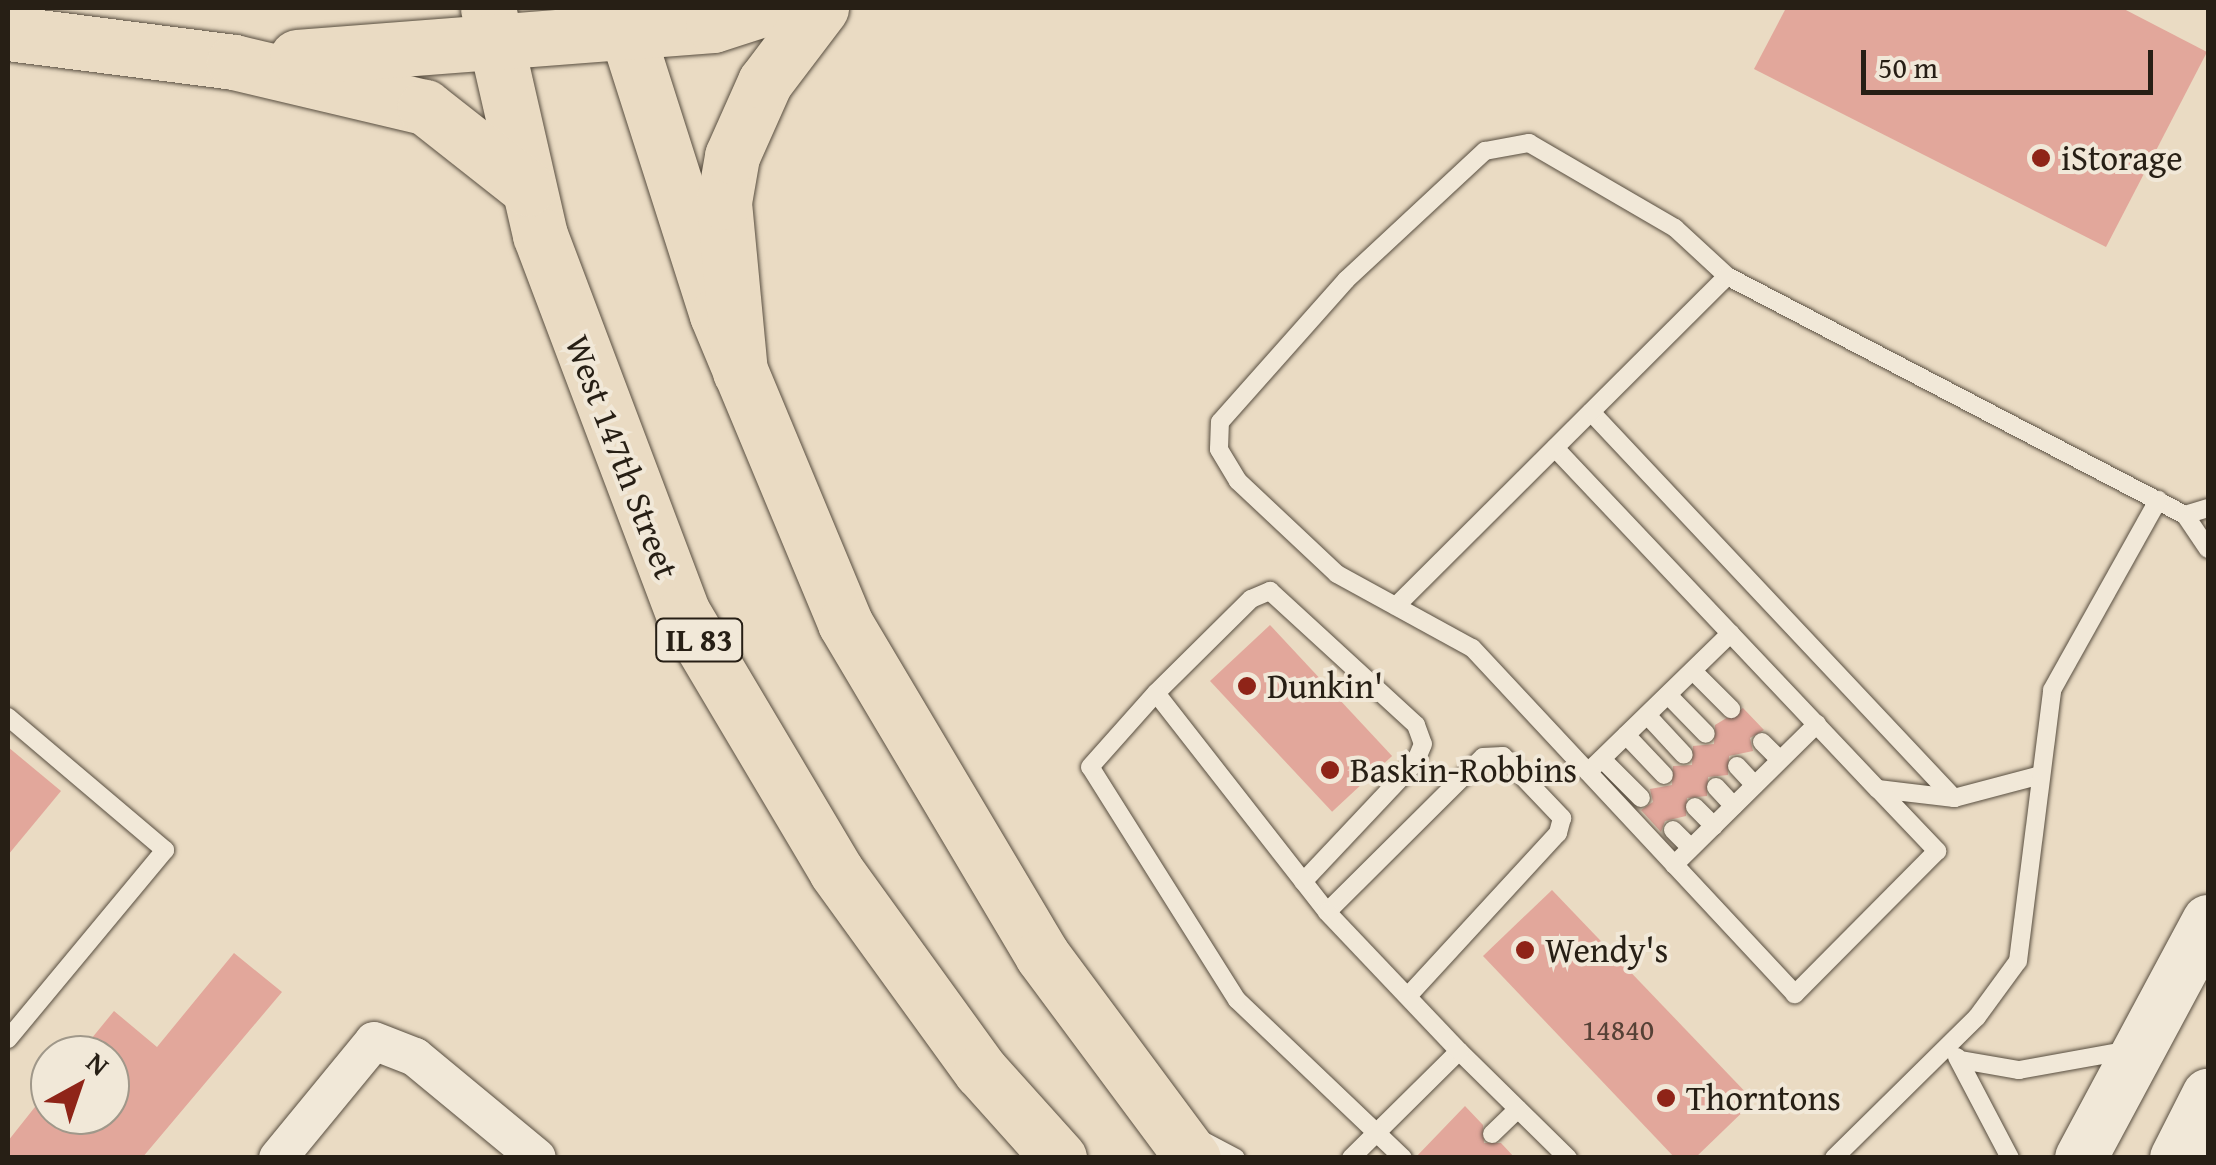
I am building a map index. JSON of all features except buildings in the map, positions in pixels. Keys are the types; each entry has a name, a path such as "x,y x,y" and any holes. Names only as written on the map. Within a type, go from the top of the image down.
{"main road":[{"path":"234,62 490,25 621,21 713,25 766,8"},
{"path":"740,372 724,202 732,156 765,82 821,8"},
{"path":"621,21 740,372 846,622 942,795 1042,955 1179,1139"},
{"name":"West 147th Street","path":"490,25 528,188 608,435 684,613 836,871 981,1071 1059,1158"},
{"path":"8,33 234,62 424,106 528,188"},
{"path":"2081,1158 2208,921"},
{"path":"2176,1158 2208,1095"}],"street":[{"path":"278,1158 374,1041 416,1057 538,1158"}],"lane":[{"path":"1555,448 1938,851 1795,994 1674,865 1595,766 1472,648 1337,574 1238,481 1219,449 1220,422 1346,280 1484,151 1530,143 1675,228 1727,276 2185,515 2208,548"},
{"path":"1396,606 1727,276"},
{"path":"1591,412 1954,798"},
{"path":"1834,1158 1954,1054 2018,960 2036,776 2052,690 2158,500"},
{"path":"2185,515 2208,508"},
{"path":"1303,882 1415,763 1423,744 1416,725 1270,591 1251,598 1090,768 1237,1000 1403,1158"},
{"path":"1595,766 1731,633"},
{"path":"1692,671 1731,710"},
{"path":"1156,694 1328,912 1561,1155"},
{"path":"1668,695 1706,734"},
{"path":"1647,716 1684,755"},
{"path":"8,717 165,850 8,1039"},
{"path":"1674,865 1817,724"},
{"path":"1626,736 1664,775"},
{"path":"1762,742 1780,760"},
{"path":"1328,912 1483,757 1503,756 1562,818 1558,833 1410,994"},
{"path":"1595,766 1641,798"},
{"path":"1737,766 1756,786"},
{"path":"1878,789 1954,798 2036,776"},
{"path":"1716,787 1734,806"},
{"path":"1695,807 1714,826"},
{"path":"1672,830 1691,848"},
{"path":"1954,1054 2077,1066 2140,1047"},
{"path":"1351,1158 1458,1051"},
{"path":"1954,1054 2010,1158"},
{"path":"1492,1134 1518,1109"},
{"path":"1179,1139 1236,1158"}],"place":[{"name":"iStorage","path":"2041,158"},
{"name":"Dunkin'","path":"1247,686"},
{"name":"Baskin-Robbins","path":"1330,770"},
{"name":"Wendy's","path":"1525,950"},
{"name":"Thorntons","path":"1666,1098"}]}
